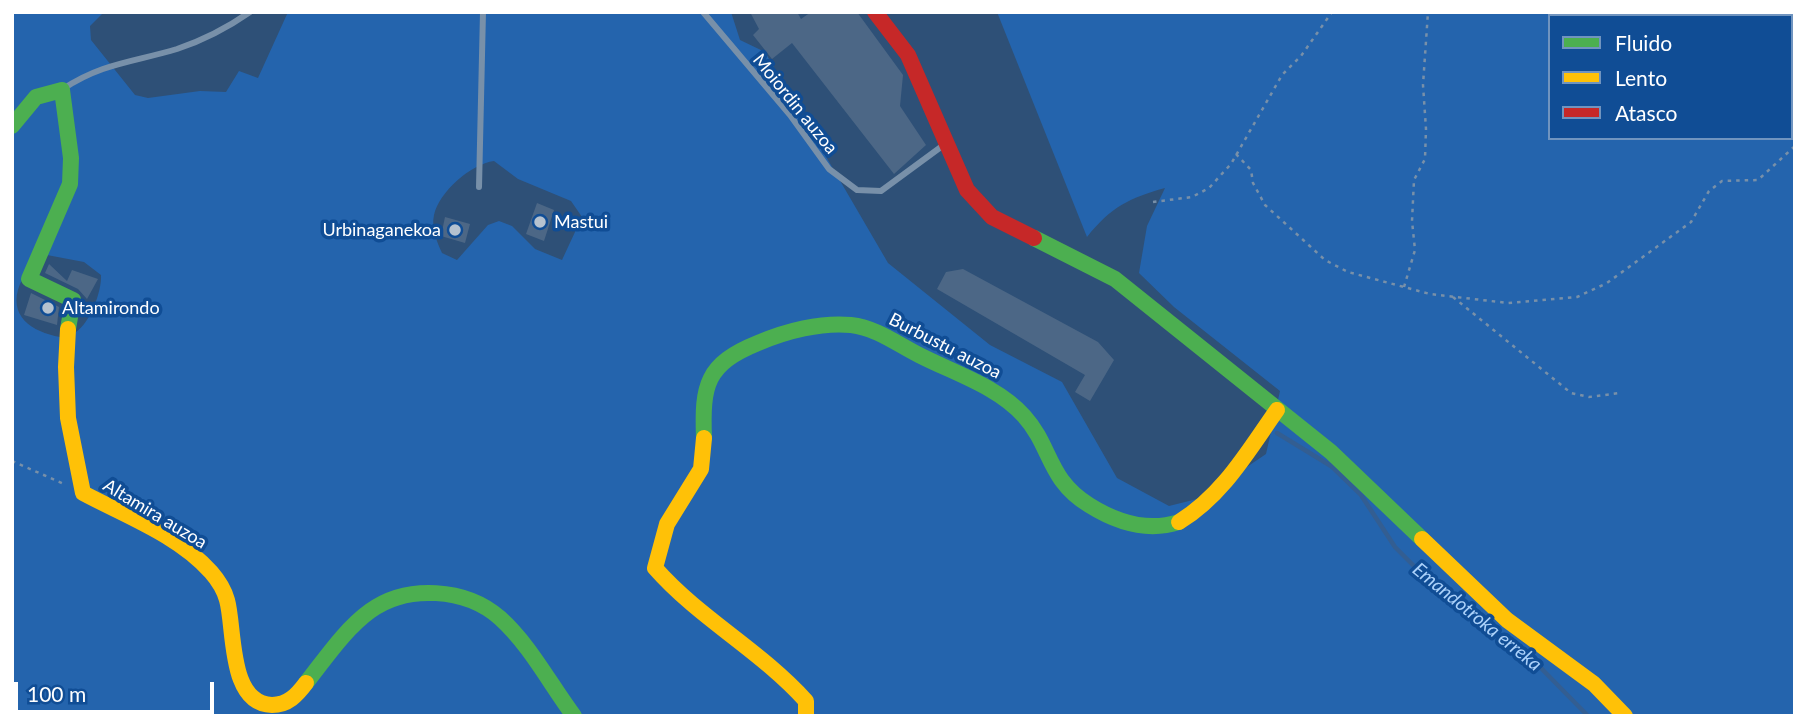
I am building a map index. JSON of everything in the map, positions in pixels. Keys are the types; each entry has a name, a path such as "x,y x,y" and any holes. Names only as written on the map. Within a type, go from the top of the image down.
{"street":[{"path":"875,12 908,55 967,190 992,217 1115,279 1331,452 1507,620 1594,684 1625,716"},
{"path":"12,126 36,97 62,90"},
{"name":"Altamira auzoa","path":"62,90 71,158 70,184 29,279 73,300 67,328 66,374 70,434 83,493 181,547 210,570 224,589 231,618 231,640 244,688 257,702 272,706 292,700 365,614 390,600 429,593 458,594 489,610 510,629 574,716"},
{"name":"Burbustu auzoa","path":"806,716 806,701 770,663 715,627 670,587 655,568 658,548 676,508 702,468 704,391 717,367 751,345 824,324 865,328 1001,396 1023,413 1056,476 1069,490 1114,519 1161,527 1186,520 1204,506 1277,410"}],"lane":[{"path":"62,90 88,72 176,49 225,30 250,12"},
{"path":"479,187 483,12"},
{"name":"Moiordin auzoa","path":"703,12 790,115 829,169 857,190 881,191 946,143"}],"path":[{"path":"1153,202 1192,197 1209,188 1236,154 1282,75 1301,56 1332,12"},
{"path":"1404,287 1415,250 1412,221 1414,180 1425,159 1423,85 1428,12"},
{"path":"1236,154 1251,170 1253,183 1265,205 1325,260 1348,272 1404,287 1453,297 1485,298 1507,303 1577,297 1607,283 1691,222 1709,191 1722,181 1758,180 1795,146"},
{"path":"1453,297 1571,393 1589,397 1620,393"},
{"path":"12,461 83,493"}],"shaded area":[{"path":"12,12 104,12 90,26 91,40 135,95 148,98 200,91 226,92 239,71 258,78 288,12 731,12 740,40 765,52 888,263 990,345 1062,382 1117,478 1169,506 1201,498 1266,454 1280,391 1174,307 1139,273 1147,226 1165,188 1121,205 1104,218 1087,237 997,12 1795,12 1795,716 12,716","holes":["494,161 518,179 571,201 582,217 562,260 535,249 512,226 499,221 488,225 457,260 442,253 433,225 434,215 442,197 466,173","47,255 84,262 101,275 94,306 86,322 73,334 60,337 40,331 25,321 17,305 22,280"]}],"building":[{"path":"750,12 797,12 801,19 811,12 857,12 903,75 900,106 926,145 894,174 792,43 772,59 753,35 759,29"},
{"name":"Mastui","path":"537,203 554,210 544,241 526,234"},
{"name":"Urbinaganekoa","path":"445,217 470,224 465,243 441,236"},
{"path":"49,264 67,281 72,270 98,279 87,299 78,289 45,273"},
{"path":"963,269 1098,342 1114,360 1090,401 1075,392 1085,375 937,289 946,272"},
{"path":"31,293 59,307 57,325 24,315"}],"waterway":[{"name":"Emandotroka erreka","path":"1277,433 1331,466 1361,495 1395,547 1425,577 1459,608 1538,665 1588,716"}],"traffic: fast":[{"path":"12,126 36,97 62,90 71,158 70,184 29,279 73,300 68,329"},
{"path":"1034,238 1115,279 1331,452 1422,539"},
{"path":"704,438 706,390 711,378 727,359 758,343 792,331 816,326 851,325 878,333 1001,396 1024,416 1033,428 1065,484 1089,505 1132,524 1156,526 1179,522"},
{"path":"306,683 344,635 361,618 385,602 418,593 454,595 486,608 511,629 574,716"}],"traffic: slow":[{"path":"68,329 68,418 83,493 134,518 183,547 214,575 227,600 236,663 241,679 248,692 258,701 272,705 283,703 296,695 306,683"},
{"path":"1179,522 1222,486 1277,410"},
{"path":"704,438 701,469 667,524 655,568 691,603 788,683 806,701 806,716"},
{"path":"1422,539 1507,620 1594,684 1625,716"}],"traffic: jam":[{"path":"875,12 908,55 967,190 992,217 1034,238"}],"place":[{"name":"Mastui","path":"540,222"},
{"name":"Urbinaganekoa","path":"455,230"},
{"name":"Altamirondo","path":"48,308"}]}
